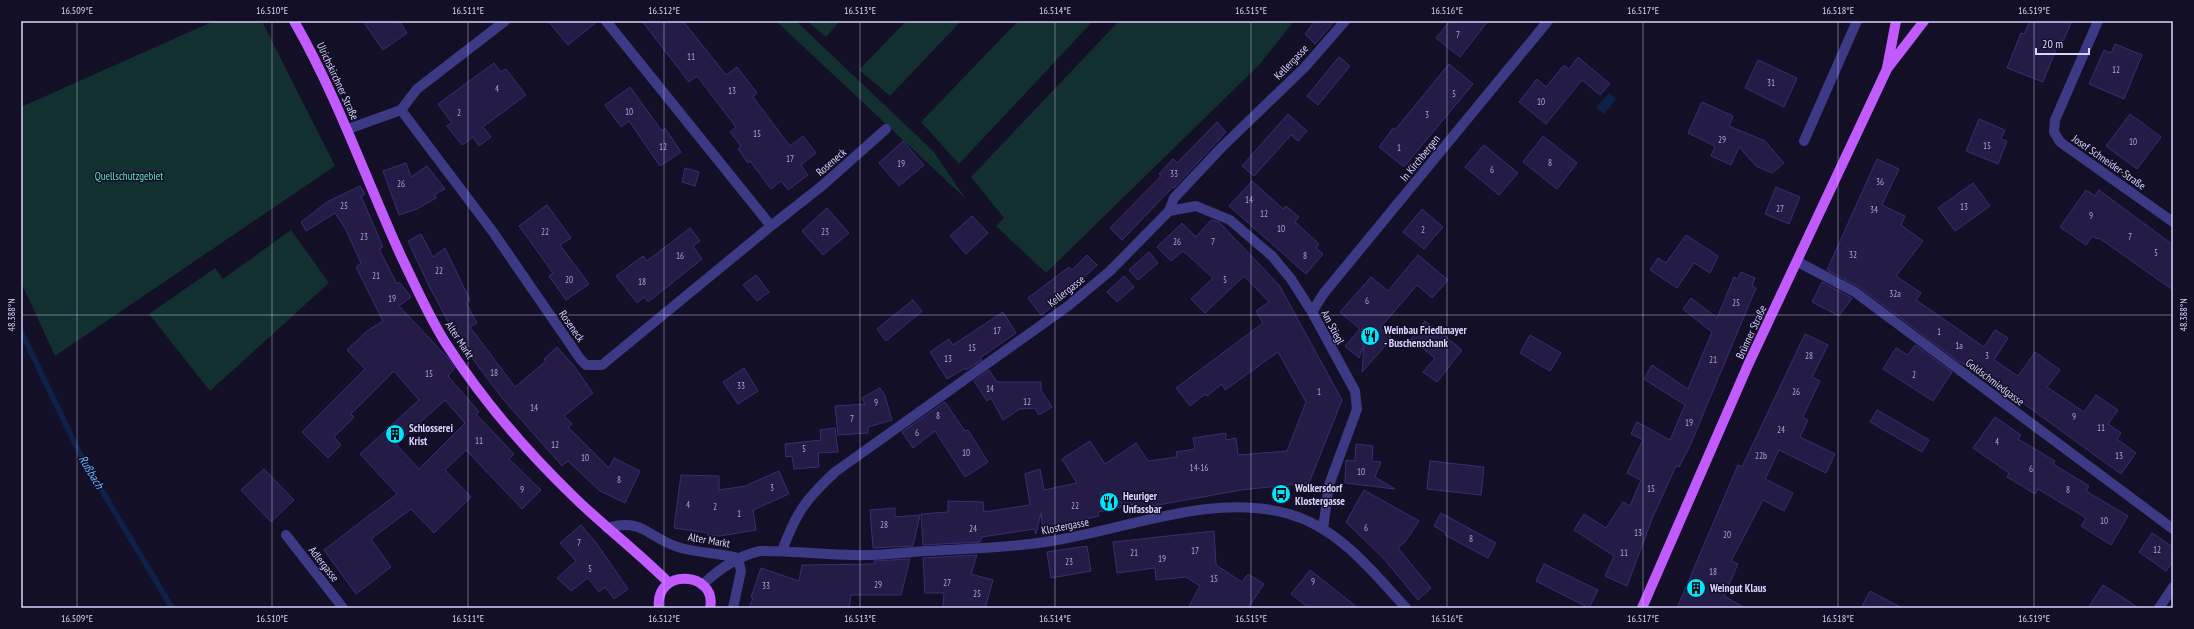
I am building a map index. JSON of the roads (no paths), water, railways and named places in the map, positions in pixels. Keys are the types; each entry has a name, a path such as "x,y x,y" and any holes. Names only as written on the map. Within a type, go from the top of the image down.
{"main road":[{"name":"Ulrichskirchner Straße","path":"294,21 316,61 348,129"},
{"name":"Brünner Straße","path":"1887,70 1896,21"},
{"name":"Brünner Straße","path":"1642,608 1748,365 1798,262 1887,70 1924,21"},
{"name":"Alter Markt","path":"348,129 375,200 420,297 445,342 509,427 573,496 669,583"},
{"path":"659,608 661,593 669,583 676,579 690,578 702,585 710,598 710,608"}],"street":[{"path":"348,129 401,110 418,89 505,21"},
{"path":"606,21 771,226"},
{"name":"Kellergasse","path":"782,551 792,522 809,496 835,472 1068,306 1110,270 1169,211 1174,198 1222,147 1305,66 1345,21"},
{"name":"In Kirchbergen","path":"1312,312 1324,293 1548,21"},
{"path":"1804,141 1857,21"},
{"name":"Josef Schneider-Straße","path":"2098,21 2055,120 2054,132 2060,142 2173,222"},
{"name":"Roseneck","path":"401,110 493,232 581,360 586,365 602,365 610,359 823,185 886,129"},
{"name":"Am Stiegl","path":"1169,211 1196,206 1230,220 1272,256 1292,279 1312,312 1355,391 1358,404 1329,485 1323,529"},
{"name":"Goldschmiedgasse","path":"1798,262 1855,292 2173,529"},
{"name":"Klostergasse","path":"702,585 738,558 760,551 854,555 1039,543 1154,519 1231,507 1290,514 1334,535 1406,608"},
{"name":"Alter Markt","path":"607,528 627,524 636,525 672,545 738,558 741,572 733,608"},
{"name":"Adlergasse","path":"286,535 343,608"},
{"path":"2159,608 2173,587"}],"water":[{"path":"1609,93 1616,99 1604,114 1596,108"}],"waterway":[{"name":"Rußbach","path":"21,331 79,452 172,608"}],"place":[{"name":"Weinbau Friedlmayer - Buschenschank","path":"1370,336"},
{"name":"Schlosserei Krist","path":"395,434"},
{"name":"Wolkersdorf Klostergasse","path":"1281,494"},
{"name":"Heuriger Unfassbar","path":"1109,502"},
{"name":"Weingut Klaus","path":"1696,588"}],"park label":[{"name":"Quellschutzgebiet","path":"129,176"}]}
